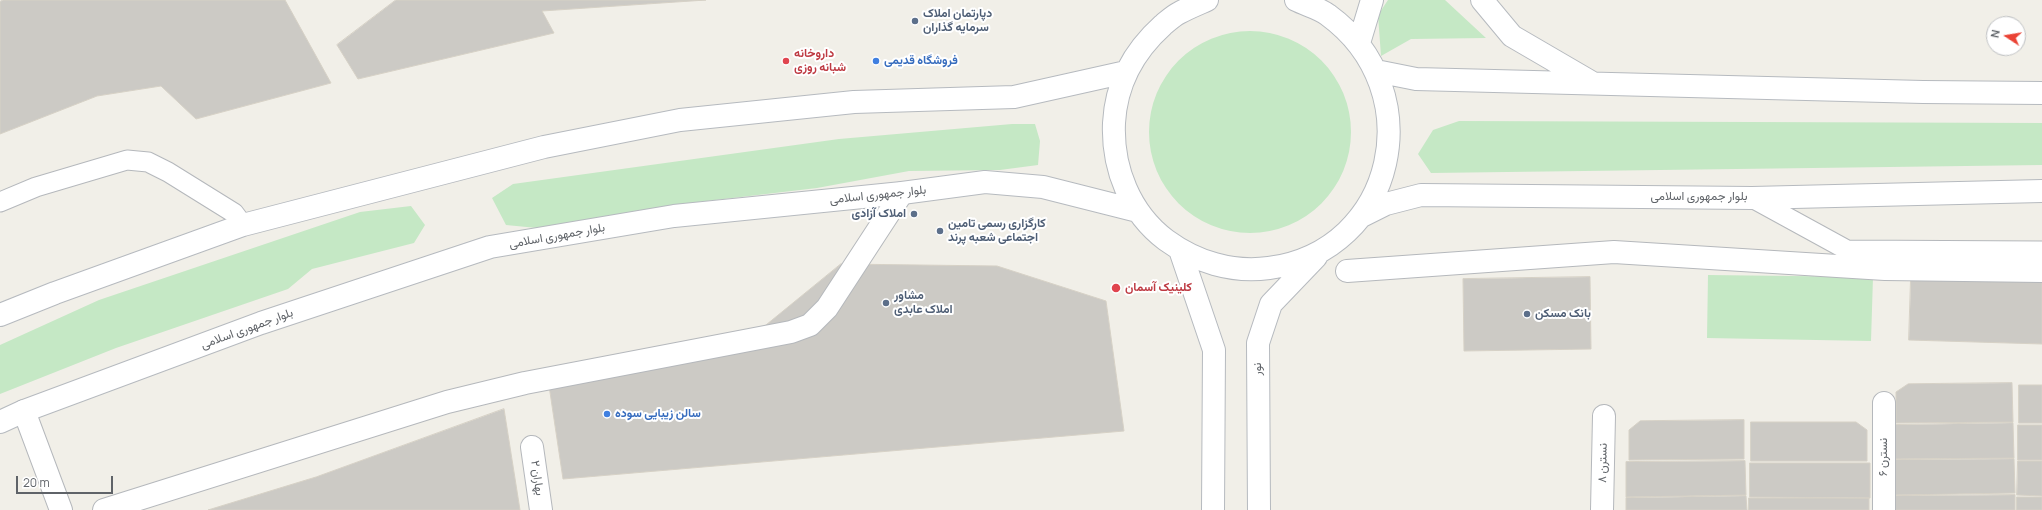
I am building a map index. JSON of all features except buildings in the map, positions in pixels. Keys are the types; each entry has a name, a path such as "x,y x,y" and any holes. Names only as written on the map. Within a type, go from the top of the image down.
{"main road":[{"path":"1207,0 1177,14 1147,39 1126,72 1115,106 1114,143 1121,178 1138,211 1157,233 1180,250 1214,265 1251,270 1288,265 1322,250 1343,235 1360,216 1380,184 1389,146 1388,108 1376,71 1359,42 1327,14 1296,0"},
{"path":"1359,42 1372,0"},
{"path":"1482,0 1512,36 1592,83"},
{"path":"1376,71 1416,79 1923,92 2042,93"},
{"path":"0,315 55,293 243,226 544,147 680,120 854,102 1014,97 1126,72"},
{"name":"بلوار جمهوری اسلامی","path":"0,422 24,411 261,323 490,247 674,216 902,193 985,182 1043,187 1138,211"},
{"name":"بلوار جمهوری اسلامی","path":"1360,216 1386,204 1421,195 1752,198 2042,191"},
{"path":"104,510 447,402 525,383 791,332 810,325 827,308 902,193"},
{"path":"1180,250 1214,350 1213,510"},
{"name":"نور","path":"1259,510 1258,343 1271,304 1322,250"},
{"path":"1346,272 1614,252 1885,269 2042,271"},
{"name":"نسترن ۶","path":"1884,403 1884,510"},
{"path":"24,411 61,510"},
{"name":"نسترن ۸","path":"1602,510 1604,416"},
{"name":"بهاران ۲","path":"532,447 541,510"}],"lane":[{"path":"0,202 36,187 127,160 148,162 168,172 234,214 243,226"},
{"path":"1752,198 1812,229 1847,250 2042,251"}],"green space":[{"path":"1388,0 1445,0 1486,38 1411,39 1381,56 1378,15"},
{"path":"1250,31 1279,35 1298,43 1314,54 1328,68 1339,84 1347,103 1351,132 1347,161 1339,180 1328,196 1314,210 1298,221 1279,229 1250,233 1221,229 1202,221 1186,210 1172,196 1161,180 1153,161 1149,132 1153,103 1161,84 1172,68 1186,54 1202,43 1221,35"},
{"path":"1459,121 2042,123 2042,165 1431,173 1418,154 1433,130"},
{"path":"1012,124 1035,124 1040,141 1038,165 1000,170 909,171 817,188 690,203 537,228 506,225 492,198 513,184 839,139"},
{"path":"411,206 425,225 414,243 312,269 288,289 116,348 0,394 0,345 99,300 360,212"},
{"path":"1708,275 1873,277 1871,341 1707,338"}],"place":[{"name":"دپارتمان املاک سرمایه گذاران","path":"915,21"},
{"name":"داروخانه شبانه روزی","path":"786,61"},
{"name":"فروشگاه قدیمی","path":"876,61"},
{"name":"املاک آزادی","path":"914,214"},
{"name":"کارگزاری رسمی تامین اجتماعی شعبه پرند","path":"940,231"},
{"name":"کلینیک آسمان","path":"1116,288"},
{"name":"مشاور املاک عابدی","path":"886,303"},
{"name":"بانک مسکن","path":"1527,314"},
{"name":"سالن زیبایی سوده","path":"607,414"}]}
